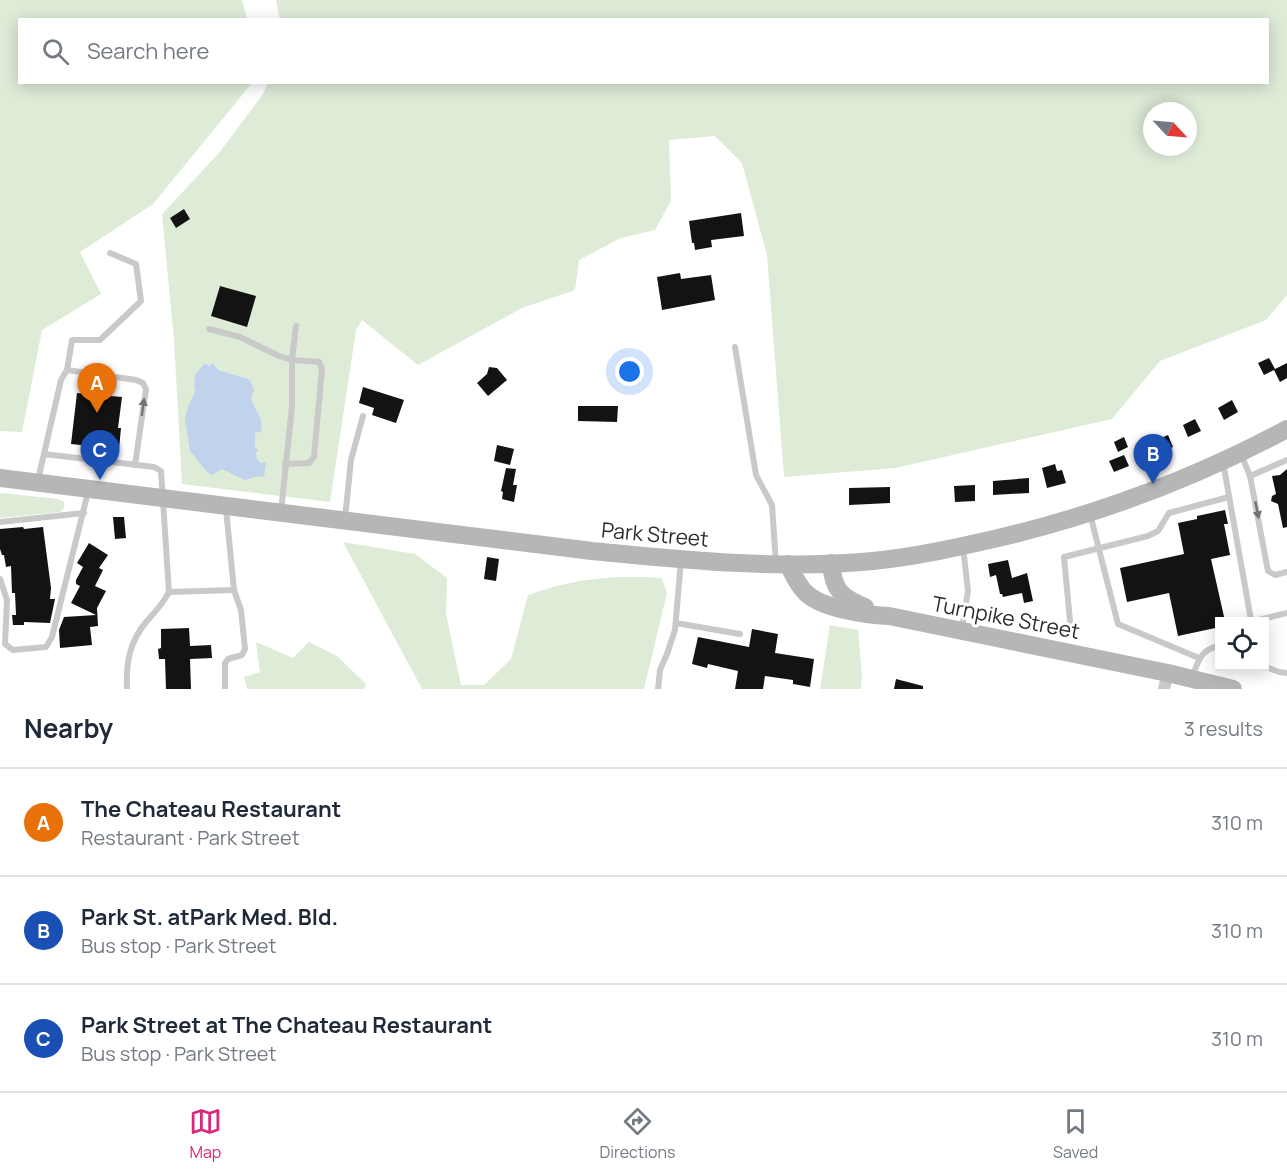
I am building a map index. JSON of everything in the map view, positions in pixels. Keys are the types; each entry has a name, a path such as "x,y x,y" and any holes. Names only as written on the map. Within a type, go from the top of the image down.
{"main road":[{"name":"Park Street","path":"0,478 681,560 782,564 831,563 906,557 963,546 1089,514 1241,454 1287,429"},
{"path":"831,563 832,578 843,595 889,616"},
{"name":"Turnpike Street","path":"782,564 806,594 816,600 847,610 889,616 1166,681 1192,679 1233,689"}],"lane":[{"path":"38,482 40,465 62,380 67,370 72,340 99,341 141,301 135,264 110,253"},
{"path":"280,513 294,385 292,360 296,326"},
{"path":"209,329 240,337 292,360 319,362 322,369 314,457 309,463 285,464"},
{"path":"735,347 756,475 772,505 782,564"},
{"path":"67,370 136,380 145,385 135,465"},
{"path":"345,520 351,460 363,416"},
{"path":"44,454 157,468 163,473 162,498 169,591 158,609 138,633 128,656 127,689"},
{"path":"1241,454 1250,476 1268,571 1275,575 1287,572"},
{"path":"1250,476 1287,460"},
{"path":"1223,461 1249,617"},
{"path":"0,579 6,600 4,641 7,648 13,650 46,646 52,637 84,513 88,488"},
{"path":"1070,621 1064,557 1148,536 1158,531 1169,513 1229,497"},
{"path":"225,505 234,590 240,605 245,649 242,655 225,663 225,689"},
{"path":"0,522 84,513"},
{"path":"1089,514 1118,624 1199,658"},
{"path":"960,632 964,623 968,591 963,546"},
{"path":"658,689 660,670 668,654 676,623 681,560"},
{"path":"169,591 234,590"},
{"path":"1268,617 1287,613"},
{"path":"676,623 740,634"},
{"path":"1192,679 1199,658 1205,651 1215,648"},
{"path":"1269,668 1287,673"}],"green space":[{"path":"0,0 242,0 247,18 18,18 18,84 251,84 153,204 80,252 101,294 42,330 22,432 0,431"},
{"path":"276,0 1287,0 1287,295 1266,320 1160,361 1112,419 895,468 784,477 767,255 742,163 715,136 669,140 671,201 655,230 621,238 579,260 575,290 522,308 418,365 362,320 356,330 330,502 182,484 174,340 162,214 219,153 263,94 268,84 1269,84 1269,18 280,18"},
{"path":"0,494 58,499 64,502 64,508 60,512 0,518"},
{"path":"343,542 415,554 447,578 446,614 461,685 484,685 511,659 528,595 578,581 626,577 662,578 667,593 644,689 422,689"},
{"path":"830,625 858,630 861,689 820,689"},
{"path":"256,642 293,658 309,642 337,656 366,684 364,689 247,689 244,677 260,672"}],"water":[{"path":"213,363 218,370 251,382 254,391 251,398 260,417 262,431 255,433 255,447 258,450 257,459 261,463 266,462 264,477 258,476 245,480 222,469 212,475 190,451 185,419 195,392 195,375 204,364 210,366"}],"building":[{"path":"184,209 190,219 176,228 170,218"},
{"path":"741,213 744,236 711,240 712,247 695,250 689,221"},
{"path":"680,273 681,279 711,275 715,300 662,310 657,277"},
{"path":"220,286 256,296 247,327 211,316"},
{"path":"1269,358 1275,369 1287,363 1287,378 1280,382 1274,370 1264,375 1258,363"},
{"path":"489,367 497,368 507,380 488,396 477,383 487,374"},
{"path":"363,387 404,400 396,423 372,415 374,408 359,403"},
{"path":"77,393 122,397 118,428 121,428 119,449 71,444"},
{"path":"1232,400 1238,412 1224,420 1218,408"},
{"path":"578,406 618,406 617,422 578,421"},
{"path":"1195,419 1201,431 1188,437 1183,425"},
{"path":"1168,435 1173,447 1151,456 1145,445"},
{"path":"1124,437 1128,447 1118,452 1114,442"},
{"path":"497,445 514,449 510,465 494,461"},
{"path":"1124,455 1129,466 1114,472 1109,461"},
{"path":"1055,464 1057,471 1062,470 1066,483 1047,488 1042,468"},
{"path":"506,468 516,469 513,485 517,485 514,502 502,499 503,492 501,491"},
{"path":"1287,469 1287,527 1283,528 1278,504 1271,501 1272,496 1276,494 1272,476 1280,475"},
{"path":"1029,478 1029,493 993,495 993,481"},
{"path":"975,485 975,501 955,502 954,486"},
{"path":"890,487 890,503 849,505 849,488"},
{"path":"1225,510 1228,524 1224,524 1230,555 1211,559 1224,617 1215,617 1215,628 1178,636 1169,593 1127,602 1120,568 1184,554 1178,523 1197,519 1197,516"},
{"path":"113,517 124,517 126,538 115,539"},
{"path":"23,527 24,529 43,527 51,588 50,599 55,599 50,623 24,622 24,625 13,625 12,615 16,615 15,593 12,593 11,566 6,567 4,555 0,549 0,529"},
{"path":"89,543 108,555 99,568 103,570 95,586 106,591 97,608 98,626 90,627 92,645 60,648 59,630 64,617 96,615 71,603 80,586 76,584 76,580 83,567 77,563"},
{"path":"487,557 499,559 496,581 484,579"},
{"path":"1008,560 1012,578 1027,573 1033,601 1024,603 1022,593 1003,597 1000,594 996,575 990,577 988,564"},
{"path":"189,628 190,646 211,645 212,658 190,659 191,689 166,689 165,659 159,659 158,649 161,648 161,629"},
{"path":"752,629 778,634 775,653 814,659 810,687 793,684 793,680 765,676 763,689 735,689 738,671 708,664 707,668 692,664 698,637 749,647"},
{"path":"896,679 923,686 923,689 894,689"}],"place":[{"name":"The Chateau Restaurant","path":"97,413"},
{"name":"Park Street at The Chateau Restaurant","path":"100,480"},
{"name":"Park St. atPark Med. Bld.","path":"1153,484"}]}
